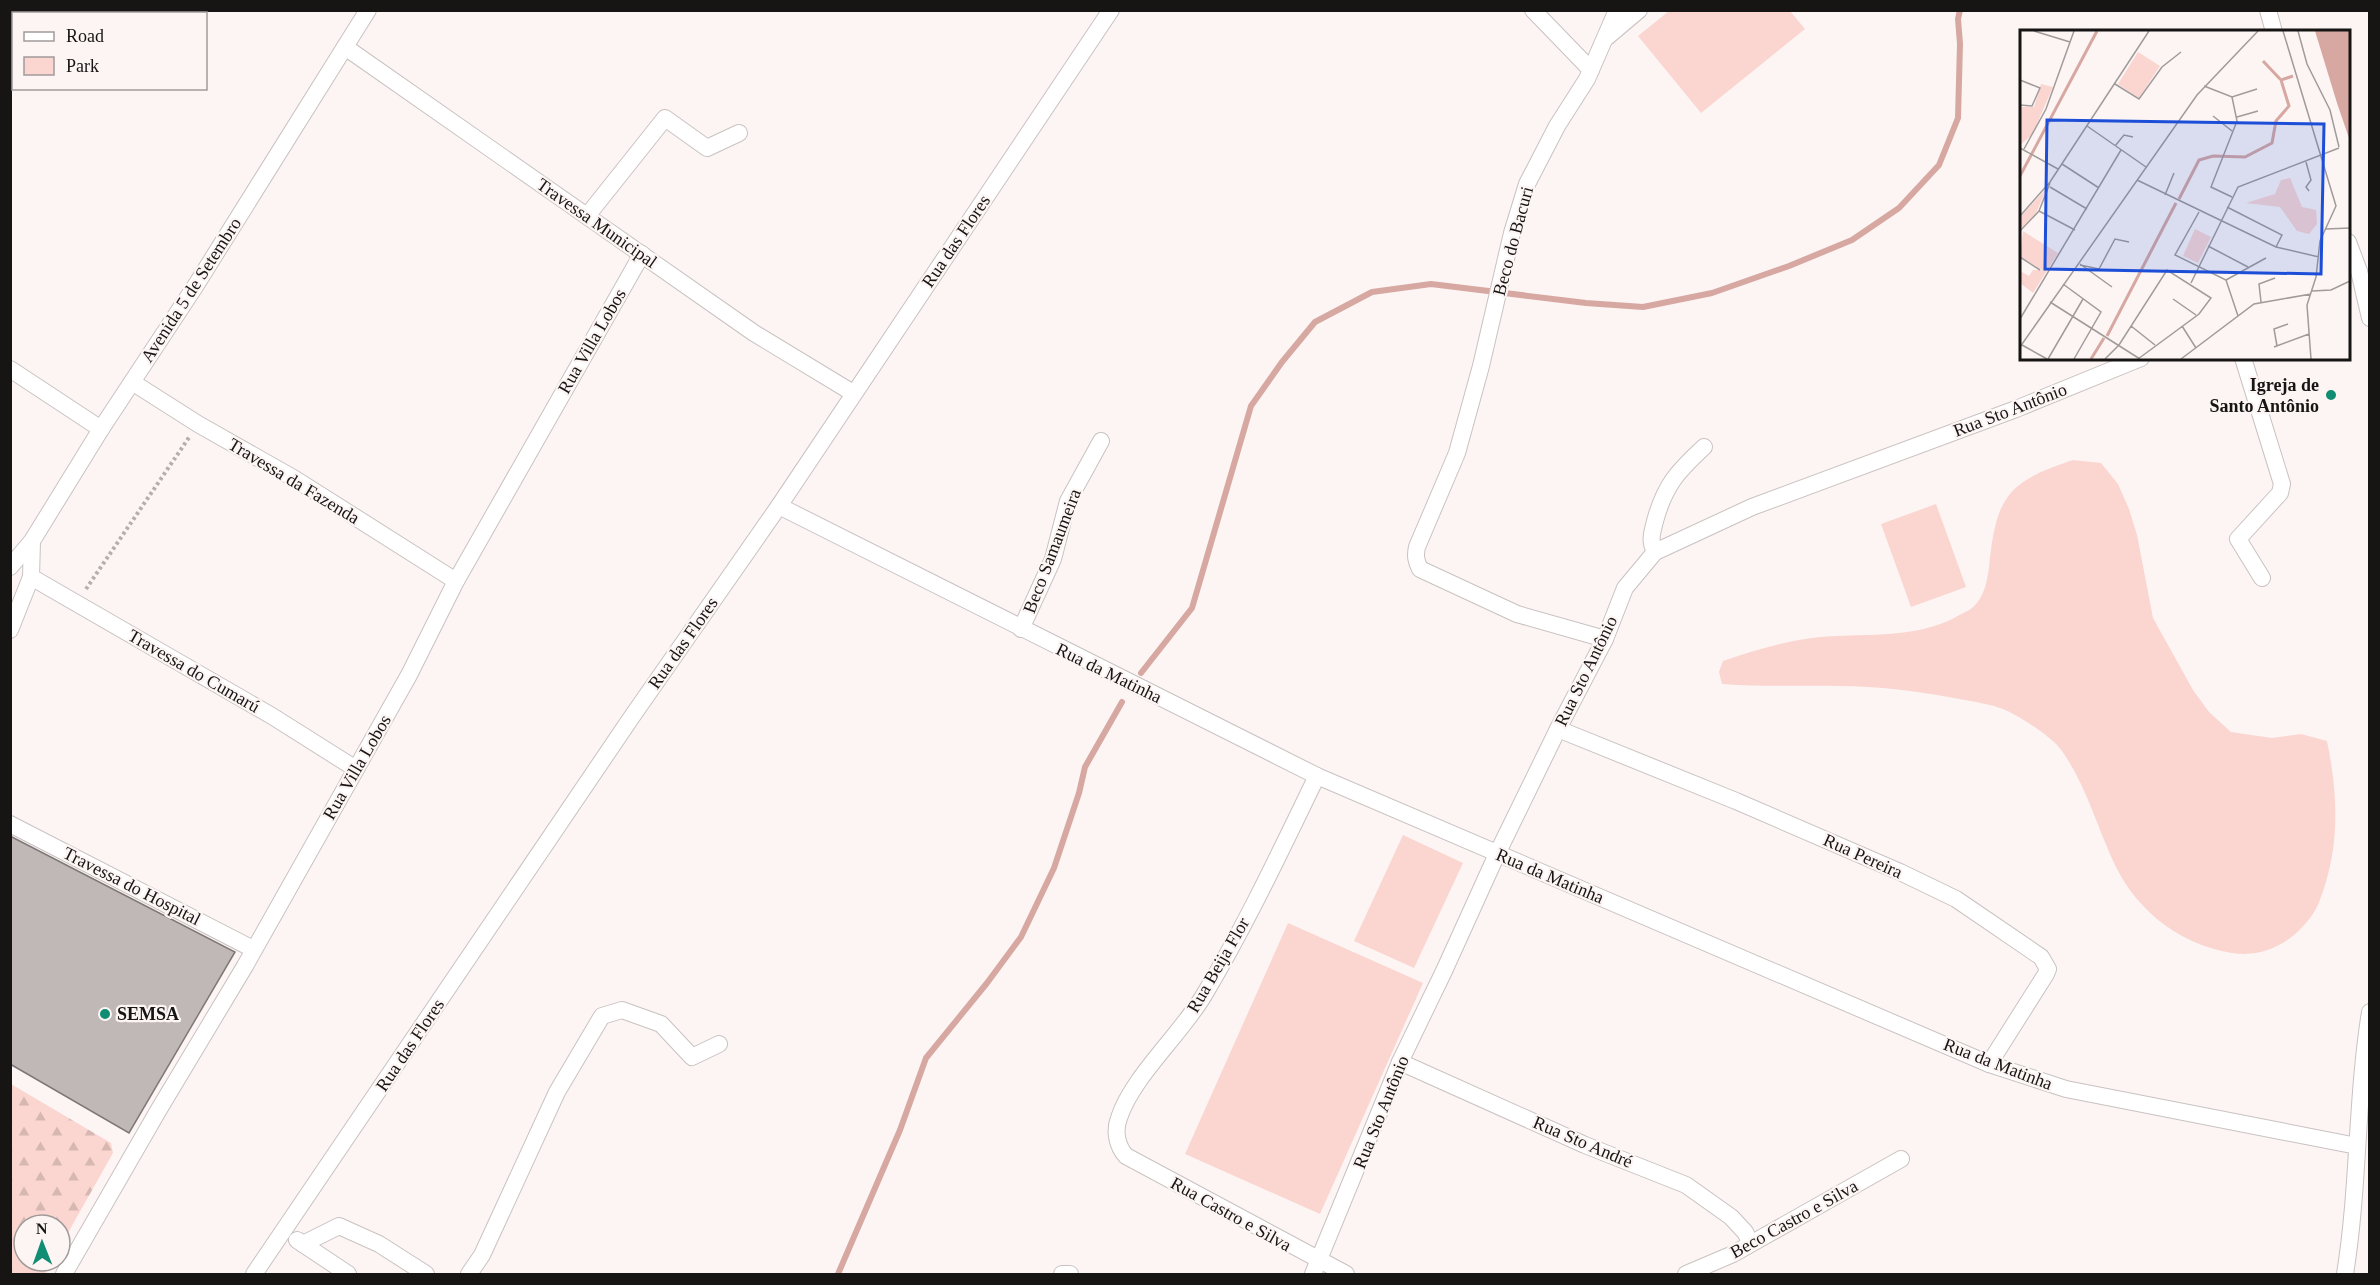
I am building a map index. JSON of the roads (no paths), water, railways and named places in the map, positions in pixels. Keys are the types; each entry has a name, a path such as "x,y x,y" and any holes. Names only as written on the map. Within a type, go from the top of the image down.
{"street":[{"name":"Avenida 5 de Setembro","path":"10,567 32,541 368,10"},
{"name":"Rua das Flores","path":"254,1275 631,718 779,506 1111,10"},
{"path":"1533,10 1591,70"},
{"name":"Beco do Bacuri","path":"1605,639 1517,614 1420,569 1416,562 1417,547 1457,453 1486,345 1512,233 1527,184 1591,70 1617,10"},
{"path":"1605,39 1639,10"},
{"path":"2268,10 2273,30"},
{"name":"Travessa Municipal","path":"345,47 754,333 853,393"},
{"path":"587,216 664,118 707,148 739,133"},
{"path":"2350,245 2370,318"},
{"name":"Rua Villa Lobos","path":"64,1275 356,769 409,675 456,580 642,254"},
{"name":"Rua Sto Antônio","path":"1316,1268 1400,1062 1497,854 1605,639 1625,588 1655,552 1752,507 2016,409 2136,360"},
{"path":"2244,360 2282,484 2280,493 2238,539 2238,543 2262,578"},
{"path":"10,369 101,429"},
{"name":"Travessa da Fazenda","path":"132,382 198,424 295,479 456,580"},
{"name":"Beco Samaumeira","path":"1021,629 1053,560 1068,501 1101,441"},
{"path":"1655,552 1650,540 1662,497 1683,467 1704,447"},
{"name":"Rua da Matinha","path":"779,506 1317,776 1989,1064 2067,1089 2357,1146"},
{"path":"10,630 31,577 32,541"},
{"name":"Travessa do Cumarú","path":"31,577 272,716 356,769"},
{"name":"Rua Pereira","path":"1558,729 1736,801 1900,872 1956,899 2041,957 2046,962 2048,969 2046,974 1989,1064"},
{"name":"Rua Beija Flor","path":"1119,1148 1117,1124 1129,1096 1204,997 1267,878 1317,776"},
{"name":"Travessa do Hospital","path":"10,824 253,949"},
{"path":"469,1275 482,1255 557,1092 602,1016 622,1010 661,1024 692,1057 719,1044"},
{"path":"2345,1275 2357,1146 2362,1059 2370,1012"},
{"name":"Rua Sto André","path":"1400,1062 1585,1145 1686,1185 1731,1217 1745,1232 1750,1242"},
{"name":"Rua Castro e Silva","path":"1119,1148 1126,1156 1316,1268 1346,1275"},
{"name":"Beco Castro e Silva","path":"1686,1275 1733,1254 1750,1242 1901,1159"},
{"path":"303,1244 339,1226 379,1244 426,1275"},
{"path":"283,1230 348,1275"}],"waterway":[{"path":"1141,673 1192,608 1251,406 1282,362 1315,322 1372,292 1431,284 1586,303 1643,307 1712,293 1789,266 1852,240 1899,208 1939,165 1958,118 1960,44 1958,19 1960,10"},
{"path":"838,1274 900,1130 926,1058 1021,937 1054,868 1079,793 1085,767 1122,702"}],"place":[{"name":"Igreja de Santo Antônio","path":"2331,395"},
{"name":"SEMSA","path":"105,1014"}]}
